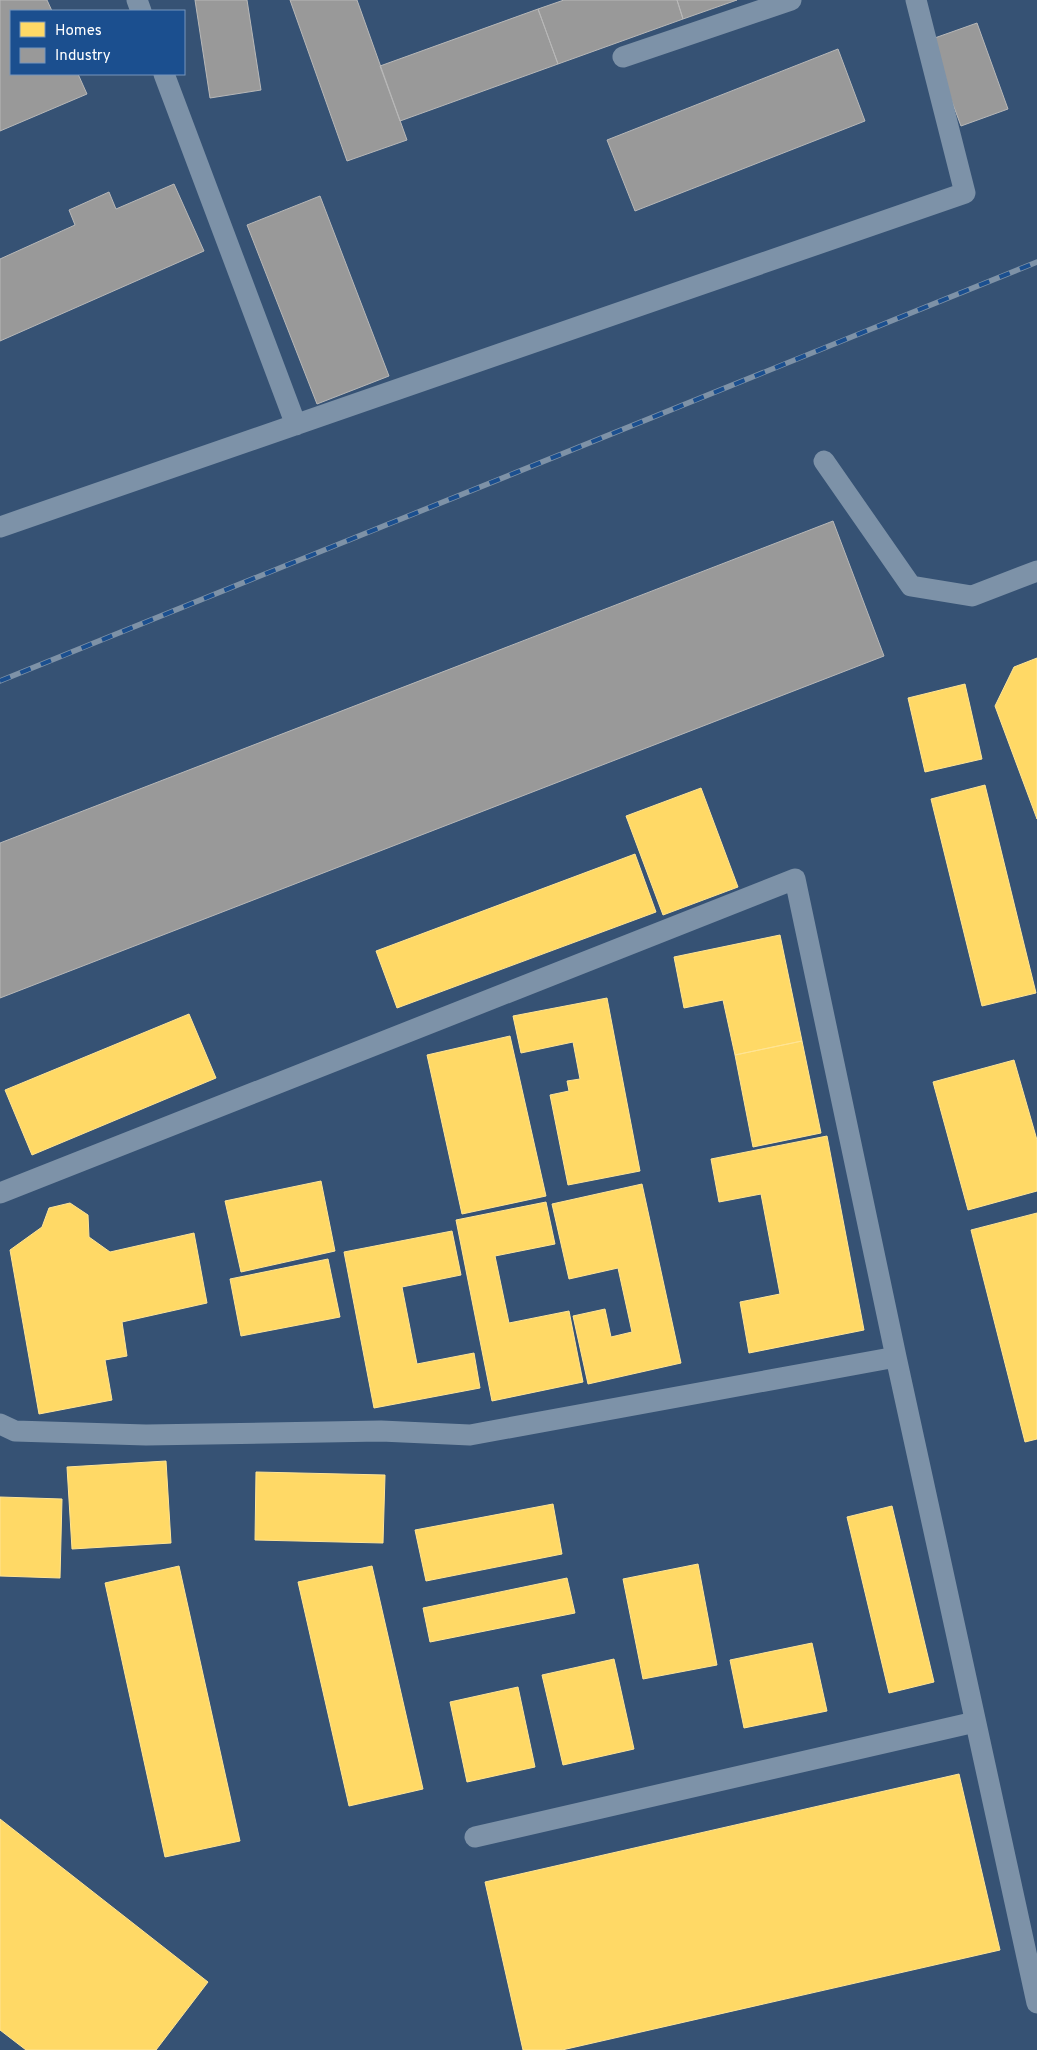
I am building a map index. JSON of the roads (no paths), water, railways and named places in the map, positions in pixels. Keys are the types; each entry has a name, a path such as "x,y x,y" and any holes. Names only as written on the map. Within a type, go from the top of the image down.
{"lane":[{"path":"624,57 791,0"},
{"path":"0,527 965,193 916,0"},
{"path":"164,75 296,425"},
{"path":"824,461 910,586 972,596 1037,571"},
{"path":"0,1193 795,879 896,1357 1037,2003"},
{"path":"0,1424 15,1431 146,1435 381,1431 470,1435 896,1357"},
{"path":"475,1837 975,1722"}],"railway":[{"path":"0,681 1037,262"}]}
